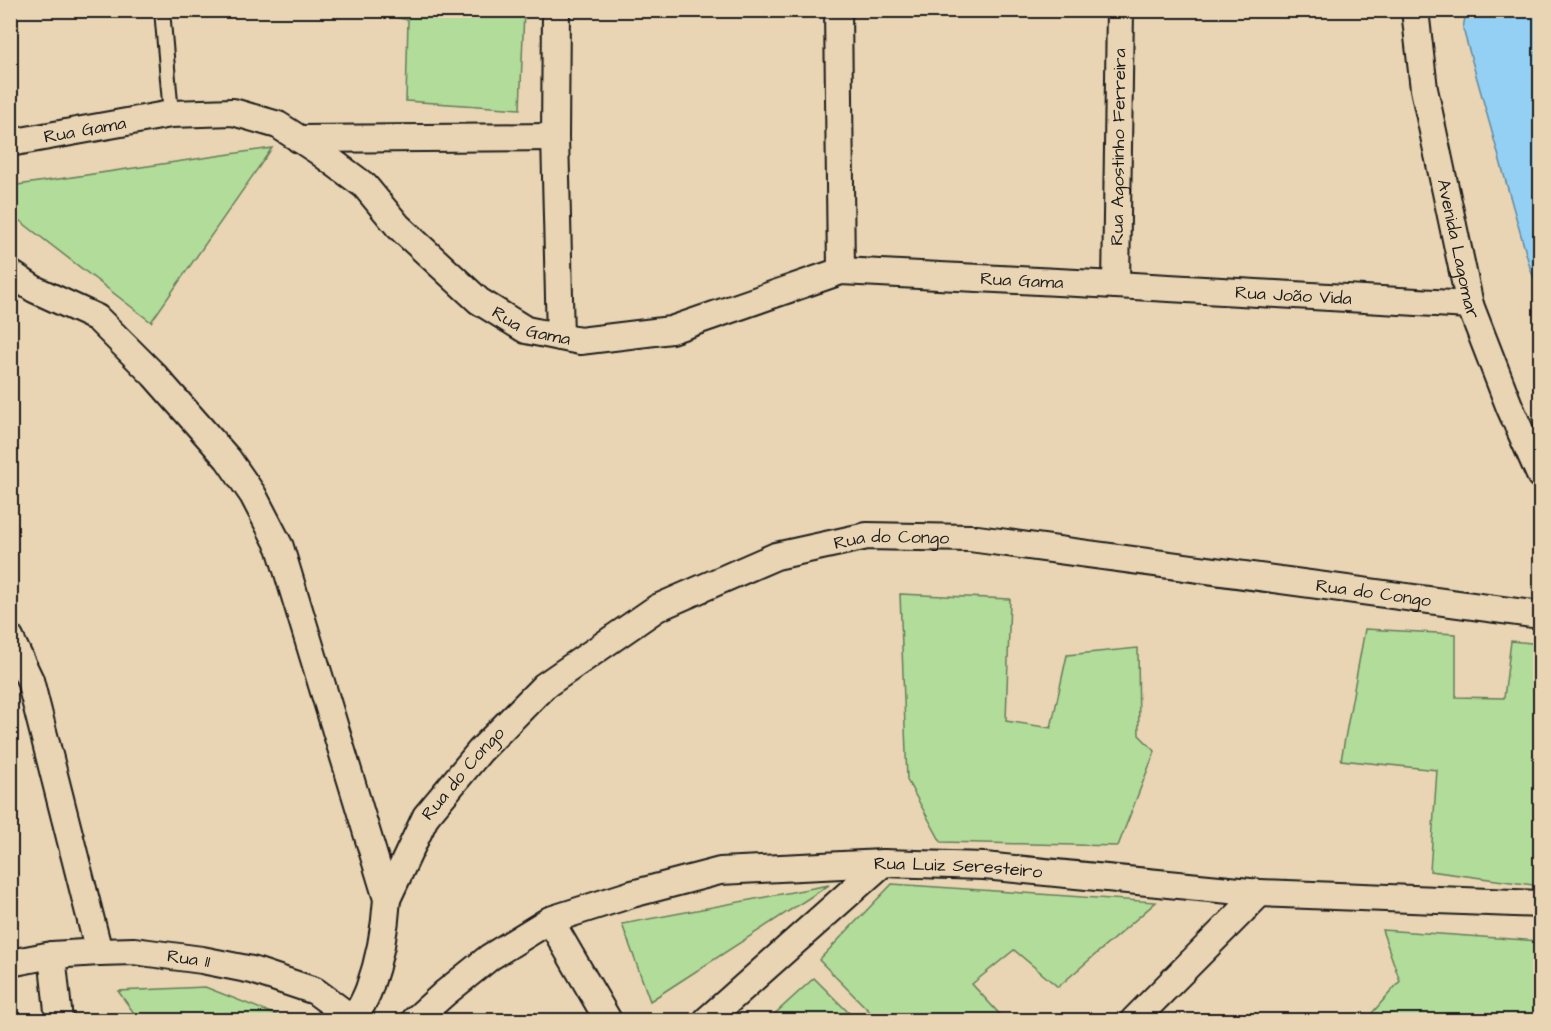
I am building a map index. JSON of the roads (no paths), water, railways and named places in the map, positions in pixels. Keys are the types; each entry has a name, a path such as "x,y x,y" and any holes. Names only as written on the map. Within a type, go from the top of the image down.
{"street":[{"path":"556,10 555,137 560,337"},
{"path":"838,10 841,271"},
{"name":"Rua Agostinho Ferreira","path":"1116,285 1120,10"},
{"name":"Avenida Lagomar","path":"1415,10 1424,88 1470,305 1510,408 1540,475"},
{"name":"Rua Gama","path":"10,143 171,114 233,112 278,125 365,186 398,226 479,302 526,330 580,341 670,330 841,271 1116,285"},
{"path":"299,139 555,137"},
{"path":"10,273 34,289 97,318 154,375 228,459 253,495 280,547 387,900 386,922 378,960 369,991 354,1020"},
{"name":"Rua João Vida","path":"1116,285 1470,305"},
{"name":"Rua do Congo","path":"387,900 426,816 480,751 544,686 657,608 776,556 867,536 970,537 1540,615"},
{"path":"10,638 30,680 99,952"},
{"path":"707,1020 883,863"},
{"name":"Rua Luiz Seresteiro","path":"415,1020 490,957 550,920 632,894 720,871 883,863 984,866 1260,893 1540,904"},
{"path":"1134,1020 1260,893"},
{"path":"550,920 608,1020"},
{"name":"Rua 11","path":"10,963 52,955 134,951 202,960 252,970 315,990 354,1020"},
{"path":"52,955 59,1020"}],"lane":[{"path":"162,10 171,114"}],"water":[{"path":"1466,11 1540,11 1540,291 1531,271 1463,29"}]}
